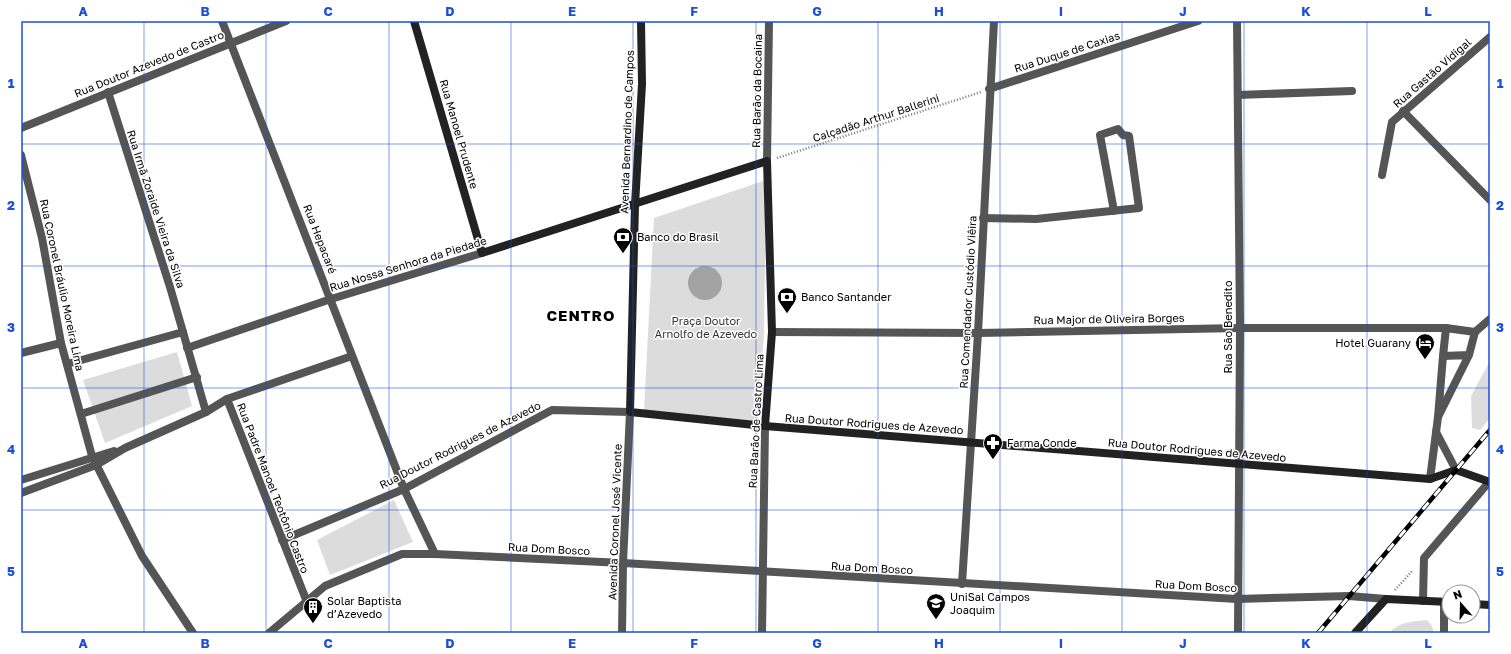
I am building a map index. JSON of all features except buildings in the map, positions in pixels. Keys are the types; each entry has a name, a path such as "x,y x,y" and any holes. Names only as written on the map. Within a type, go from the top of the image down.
{"street":[{"name":"Rua Hepacaré","path":"222,21 404,489 435,554"},
{"name":"Rua Doutor Azevedo de Castro","path":"21,128 286,21"},
{"name":"Rua Manoel Prudente","path":"414,21 482,253"},
{"name":"Avenida Bernardino de Campos","path":"630,412 635,205 642,84 641,21"},
{"name":"Rua Barão da Bocaina","path":"767,161 769,21"},
{"name":"Rua Comendador Custódio Viêira","path":"962,584 972,443 994,21"},
{"name":"Rua Duque de Caxias","path":"990,89 1198,21"},
{"name":"Rua São Benedito","path":"1237,21 1240,328 1237,599 1238,633"},
{"name":"Rua Gastão Vidigal","path":"1382,175 1392,122 1490,37"},
{"path":"1238,95 1352,91"},
{"name":"Rua Irmã Zoraide Vieira da Silva","path":"108,92 183,332"},
{"path":"1403,111 1490,200"},
{"path":"983,218 1036,219 1114,211 1139,208 1129,136 1123,135 1118,129 1100,135 1114,211"},
{"name":"Rua Coronel Bráulio Moreira Lima","path":"21,155 42,238 61,343 94,460 142,556 193,633"},
{"name":"Rua Nossa Senhora da Piedade","path":"187,348 331,299 635,205 767,161"},
{"name":"Rua Barão de Castro Lima","path":"762,633 765,426 772,332 767,161"},
{"path":"1438,417 1469,355 1475,332 1490,319"},
{"name":"Rua Major de Oliveira Borges","path":"772,332 978,333 1240,328 1446,328 1475,332"},
{"path":"1430,479 1438,417 1446,328"},
{"path":"67,364 183,332 206,412"},
{"path":"21,353 61,343"},
{"path":"1443,356 1469,355"},
{"path":"227,399 352,356"},
{"path":"81,414 197,377"},
{"name":"Rua Padre Manoel Teotônio Castro","path":"94,460 206,412 227,399 307,602"},
{"name":"Rua Doutor Rodrigues de Azevedo","path":"282,540 404,489 552,410 630,412 765,426 1238,465 1430,479 1456,470"},
{"name":"Avenida Coronel José Vicente","path":"622,633 623,564 630,412"},
{"path":"1423,601 1424,558 1490,482 1456,470 1436,432"},
{"path":"21,480 94,460"},
{"path":"21,493 94,460"},
{"name":"Rua Dom Bosco","path":"269,633 325,586 402,554 435,554 623,564 1237,599 1349,596 1441,602"},
{"path":"1355,633 1386,599"}],"path":[{"name":"Calçadão Arthur Ballerini","path":"767,161 990,89"},
{"path":"1386,599 1424,558"}],"green space":[{"name":"Praça Doutor Arnolfo de Azevedo","path":"766,180 764,333 758,421 644,411 654,218"},
{"path":"177,352 192,406 105,443 83,380"},
{"path":"1490,361 1490,418 1480,430 1472,428 1471,396"},
{"path":"394,500 413,542 330,575 317,540"},
{"path":"1427,620 1432,626 1434,633 1390,633 1397,626 1402,624"}],"shaded area":[{"path":"708,266 715,268 720,273 722,283 720,293 715,298 702,300 695,298 690,293 688,280 690,273 695,268"}],"railway":[{"path":"1318,633 1490,430"}],"place":[{"name":"Banco do Brasil","path":"623,254"},
{"name":"Banco Santander","path":"787,314"},
{"name":"Hotel Guarany","path":"1425,360"},
{"name":"Farma Conde","path":"993,460"},
{"name":"UniSal Campos Joaquim","path":"936,620"},
{"name":"Solar Baptista d’Azevedo","path":"313,624"}],"district":[{"name":"CENTRO","path":"581,316"}]}
